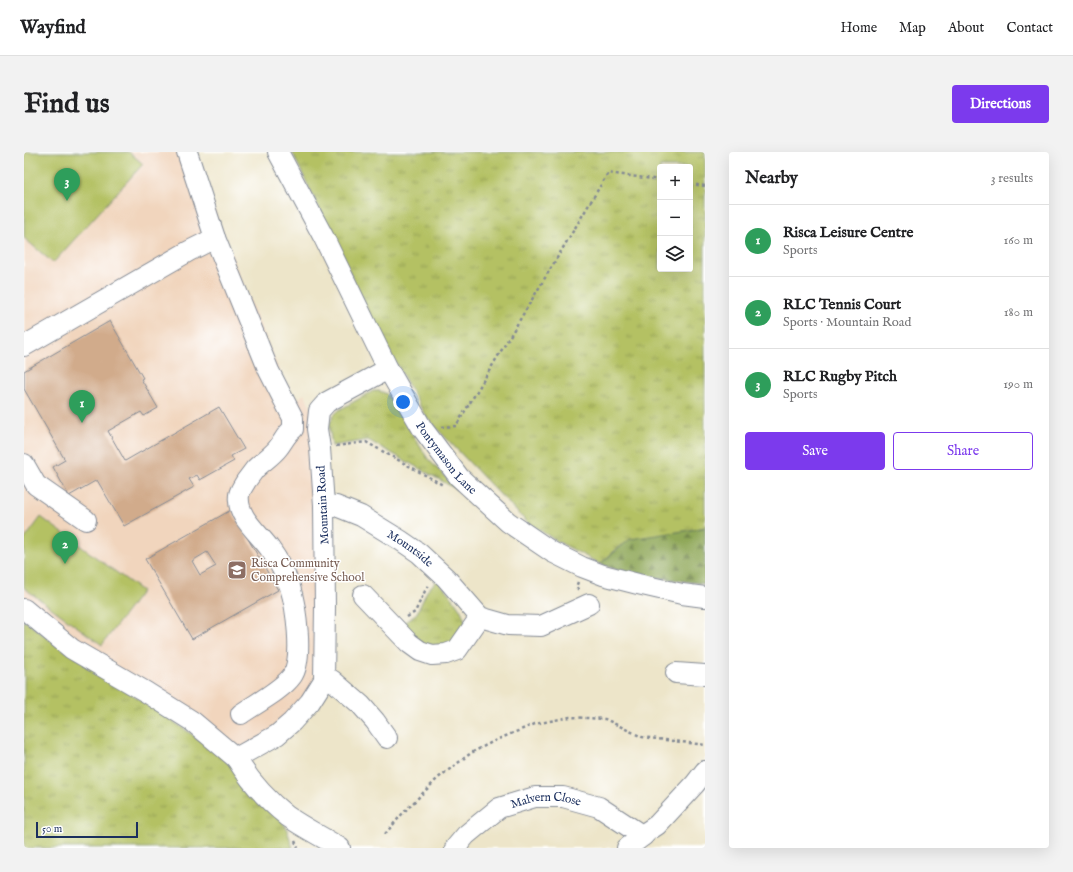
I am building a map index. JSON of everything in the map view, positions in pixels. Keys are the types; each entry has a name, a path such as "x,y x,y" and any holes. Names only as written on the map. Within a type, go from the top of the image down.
{"street":[{"path":"187,152 215,238 269,371 293,418 292,429 277,449 255,470 242,487 239,495 240,507 245,518 271,550 282,567 290,587 296,612 298,632 297,666 286,684 241,714"},
{"name":"Pontymason Lane","path":"278,152 324,238 388,369 422,428 459,477 508,522 552,552 582,567 603,575 638,584 682,594 705,597"},
{"path":"24,346 189,251 215,238"},
{"name":"Mountain Road","path":"324,680 326,608 324,505 320,448 316,429 319,411 327,402 388,369"},
{"path":"24,464 36,485 86,520"},
{"name":"Mountside","path":"324,505 336,506 361,516 419,553 440,572 480,617"},
{"path":"367,606 394,627 409,643 420,651 432,656 446,654 457,650 480,617 508,625 542,626 576,604"},
{"path":"24,609 72,649 146,692 192,722 236,758 244,771 267,797 287,816 340,848"},
{"path":"676,673 705,675"},
{"path":"236,758 277,735 310,702 324,680 332,680 361,705 387,738"},
{"path":"627,848 656,825 702,782"},
{"name":"Malvern Close","path":"455,848 466,835 499,808 535,797 563,797 599,807 643,836"}],"path":[{"path":"422,428 456,426 608,173 657,180"},
{"path":"693,184 705,186"},
{"path":"320,448 366,442 444,486"},
{"path":"394,627 415,612 425,591 440,572"},
{"path":"385,834 403,813 438,778 471,753 496,740 535,724 570,717 605,719 642,737 705,745"}],"shaded area":[{"path":"24,152 192,152 236,267 288,392 296,401 304,394 310,405 317,429 325,607 310,702 236,758 24,609"}],"green space":[{"path":"24,152 129,152 143,164 53,263 24,238"},
{"path":"292,152 705,152 705,527 621,545 600,564 557,541 528,523 426,417 376,327"},
{"path":"373,391 380,391 387,394 428,459 458,490 368,440 332,446 329,426 333,416 339,410"},
{"path":"41,517 142,591 102,645 24,588 24,540"},
{"path":"705,527 705,584 626,573 600,564 630,539"},
{"path":"437,580 460,609 465,622 465,628 455,644 428,649 401,625 417,613 427,591"},
{"path":"24,620 54,643 219,753 278,812 287,830 293,848 24,848"}],"building":[{"path":"110,321 143,378 141,379 158,408 144,416 141,412 108,431 125,461 219,407 244,449 231,456 234,461 200,480 197,475 189,479 194,487 124,526 97,480 69,496 53,467 65,460 24,389 24,371"},
{"name":"Risca Community Comprehensive School","path":"231,510 278,590 192,639 145,559","holes":["207,552 216,566 200,575 192,561"]}],"place":[{"name":"RLC Rugby Pitch","path":"67,201"},
{"name":"Risca Leisure Centre","path":"82,423"},
{"name":"RLC Tennis Court","path":"65,564"},
{"name":"Risca Community Comprehensive School","path":"237,570"}]}
